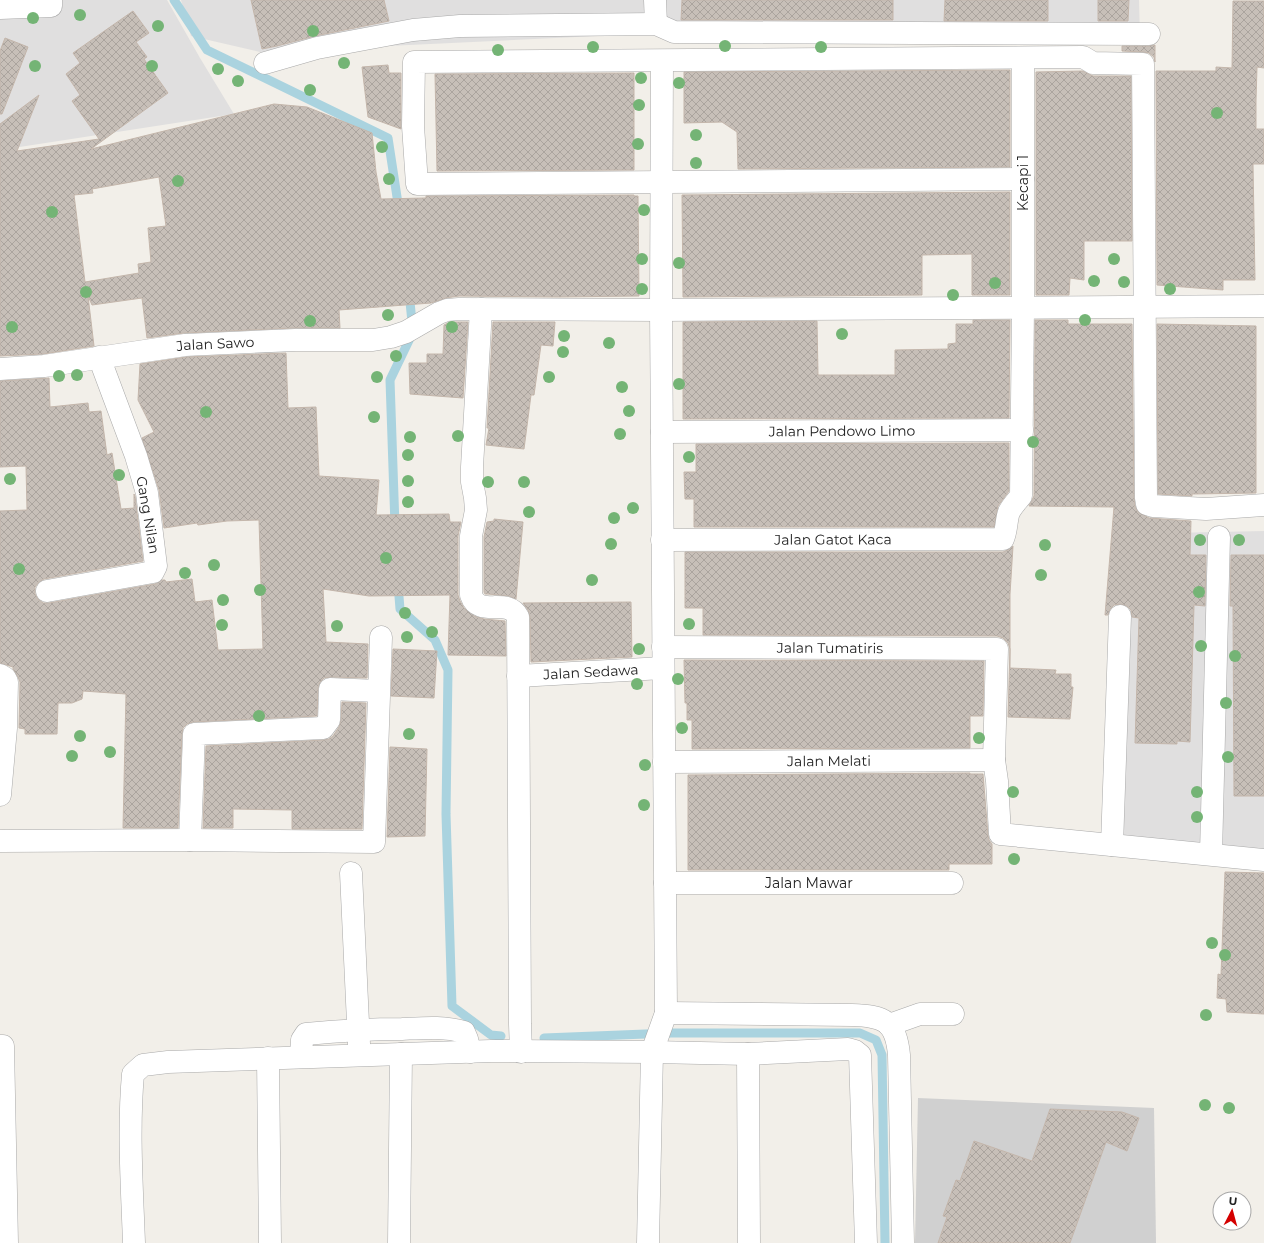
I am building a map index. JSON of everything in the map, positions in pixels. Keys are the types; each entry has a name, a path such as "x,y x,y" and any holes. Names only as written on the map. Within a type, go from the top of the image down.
{"street":[{"path":"0,8 51,6 51,0"},
{"path":"655,0 656,24"},
{"path":"265,63 318,48 413,30 460,26 656,24 674,32 1149,34"},
{"path":"1023,179 417,184 413,118 414,62 1083,57 1093,63 1143,64 1144,307 1147,504 1153,506 1206,509 1264,505"},
{"name":"Kecapi 1","path":"1003,539 1006,533 1008,513 1021,496 1023,58"},
{"path":"648,1243 654,1049 664,1018 665,883 661,310 662,61"},
{"name":"Jalan Sawo","path":"0,369 44,366 185,345 295,340 373,340 406,332 427,319 447,310 1264,306"},
{"path":"481,309 472,467 472,482 476,498 476,510 470,536 471,595 473,602 477,605 507,608 516,613 518,617 521,1052"},
{"name":"Gang Nilan","path":"47,591 153,572 156,566 147,493 136,456 99,357"},
{"name":"Jalan Pendowo Limo","path":"662,432 1022,430"},
{"path":"1211,854 1219,537"},
{"name":"Jalan Gatot Kaca","path":"662,540 1003,539"},
{"path":"1112,845 1120,616"},
{"path":"0,841 190,840 374,842 381,636"},
{"name":"Jalan Tumatiris","path":"663,657 997,649 994,760"},
{"name":"Jalan Sedawa","path":"518,676 663,657"},
{"path":"0,675 5,678 7,682 6,728 0,795"},
{"path":"190,840 194,734 323,728 329,720 330,689 378,691"},
{"path":"994,760 997,781 1000,834 1264,860"},
{"name":"Jalan Melati","path":"664,762 994,760"},
{"path":"351,873 359,1055"},
{"name":"Jalan Mawar","path":"665,883 952,883"},
{"path":"889,1025 920,1014 953,1014"},
{"path":"664,1018 852,1015 878,1018 889,1025 896,1037 899,1055 903,1243"},
{"path":"301,1057 302,1040 306,1034 359,1030 454,1029 464,1032 470,1052"},
{"path":"0,1046 3,1046 7,1243"},
{"path":"134,1243 131,1099 133,1074 143,1065 168,1062 268,1058 470,1052 654,1049 748,1054 848,1049 855,1051 860,1055 866,1243"},
{"path":"399,1243 401,1054"},
{"path":"748,1054 748,1243"},
{"path":"268,1058 270,1243"}],"shaded area":[{"path":"0,0 167,0 234,114 0,150"},
{"path":"181,0 1139,0 1140,38 639,34 260,52 191,36"},
{"path":"1264,531 1264,860 1112,847 1122,534"},
{"path":"918,1098 1154,1108 1156,1243 915,1243"}],"building":[{"path":"251,0 384,0 389,21 315,36 262,49"},
{"path":"682,0 893,0 893,20 681,20"},
{"path":"945,0 1048,0 1048,21 944,21"},
{"path":"1098,0 1129,0 1128,21 1098,21"},
{"path":"1233,1 1264,1 1264,68 1257,67 1256,129 1264,129 1264,164 1253,164 1255,280 1223,280 1223,290 1157,285 1156,71 1216,71 1216,67 1232,68"},
{"path":"133,11 149,33 136,42 147,57 144,59 168,93 91,149 274,104 307,107 372,133 376,172 381,199 426,198 426,196 638,196 639,296 459,296 446,298 431,303 339,310 340,328 294,328 184,333 147,338 142,298 92,305 88,296 94,346 43,354 0,356 0,124 39,95 17,151 99,139 72,101 80,95 66,74 80,63 73,53","holes":["159,177 166,226 148,228 151,262 138,264 139,273 85,282 74,195 93,193 92,189"]},
{"path":"5,38 28,47 2,114 0,114 0,51"},
{"path":"1155,45 1155,62 1154,57 1149,53 1122,51 1122,46"},
{"path":"388,65 389,73 401,73 401,129 368,117 362,67"},
{"path":"1010,70 1010,167 738,169 737,132 722,122 684,123 684,72"},
{"path":"1083,71 1093,76 1131,76 1132,241 1084,241 1084,280 1070,278 1069,295 1036,295 1036,72"},
{"path":"634,73 634,170 437,171 435,74"},
{"path":"1010,192 1010,295 972,295 972,254 922,255 922,295 683,297 682,195"},
{"path":"973,320 1010,320 1009,418 683,419 683,322 817,321 818,375 895,375 895,350 948,349 948,344 956,343 956,324 973,324"},
{"path":"1035,320 1068,320 1068,324 1132,324 1135,506 1138,512 1149,518 1191,521 1190,555 1206,555 1205,606 1194,605 1190,742 1177,741 1177,744 1135,743 1139,618 1132,617 1131,610 1127,606 1121,604 1114,605 1110,609 1108,615 1105,615 1114,507 1029,506 1034,496"},
{"path":"450,322 468,322 463,398 410,394 409,363 427,363 427,354 443,354 444,325"},
{"path":"493,322 555,322 553,346 541,345 534,395 531,395 524,449 486,445 489,428 487,428"},
{"path":"1157,324 1256,326 1256,493 1192,494 1192,496 1158,494"},
{"path":"286,353 288,408 316,407 319,476 379,480 376,515 449,514 450,522 461,522 458,536 458,595 460,601 464,608 474,616 484,619 505,621 506,656 448,655 450,595 369,596 323,589 326,642 368,644 367,678 324,678 320,682 318,688 317,716 193,722 187,724 183,728 182,734 178,828 123,828 126,694 83,691 82,699 72,703 58,703 57,734 25,734 25,729 19,728 20,682 13,667 0,663 0,511 27,510 26,466 0,467 0,381 49,378 50,407 88,403 89,412 101,411 107,455 112,453 121,509 134,508 134,494 135,496 143,561 44,579 35,587 35,594 38,599 43,603 49,603 155,584 162,580 165,580 166,582 192,579 195,602 212,600 218,650 263,649 259,520 227,521 198,525 197,523 164,528 159,490 142,438 154,432 138,400 140,364 186,357"},
{"path":"1009,443 1009,491 998,506 994,527 694,527 694,499 685,499 684,472 696,472 696,444"},
{"path":"494,519 523,522 516,599 509,596 485,594 484,592 484,537 487,522 494,521"},
{"path":"1013,546 1010,594 1010,649 1008,643 1003,638 997,636 703,635 703,608 685,608 685,552 1003,552"},
{"path":"1231,555 1264,555 1264,796 1234,796 1233,606 1230,606"},
{"path":"631,602 632,657 531,662 530,617 528,610 523,603"},
{"path":"393,649 437,651 434,698 391,696"},
{"path":"1010,649 1010,668 1056,670 1055,674 1071,674 1071,687 1073,687 1070,719 1008,717"},
{"path":"684,660 984,661 983,716 970,716 970,748 692,749 692,720 687,720 687,703 685,703"},
{"path":"342,702 366,703 362,829 292,829 292,810 233,809 233,828 203,828 206,746 329,739 339,727"},
{"path":"390,747 427,749 425,836 387,837"},
{"path":"983,774 988,835 992,844 992,864 949,864 949,870 688,870 688,775"},
{"path":"1225,872 1264,873 1264,1014 1227,1012 1226,999 1217,998 1218,974 1221,975"},
{"path":"1050,1109 1122,1112 1139,1118 1127,1151 1106,1142 1070,1243 938,1243 947,1217 943,1216 956,1180 960,1181 974,1141 1032,1161"}],"waterway":[{"path":"174,0 207,50 388,138 399,210"},
{"path":"395,526 390,380 413,332 409,292"},
{"path":"398,584 400,609 435,640 448,670 446,814 452,1006 491,1035 501,1036"},
{"path":"544,1038 671,1033 860,1033 876,1040 882,1055 885,1243"}]}
